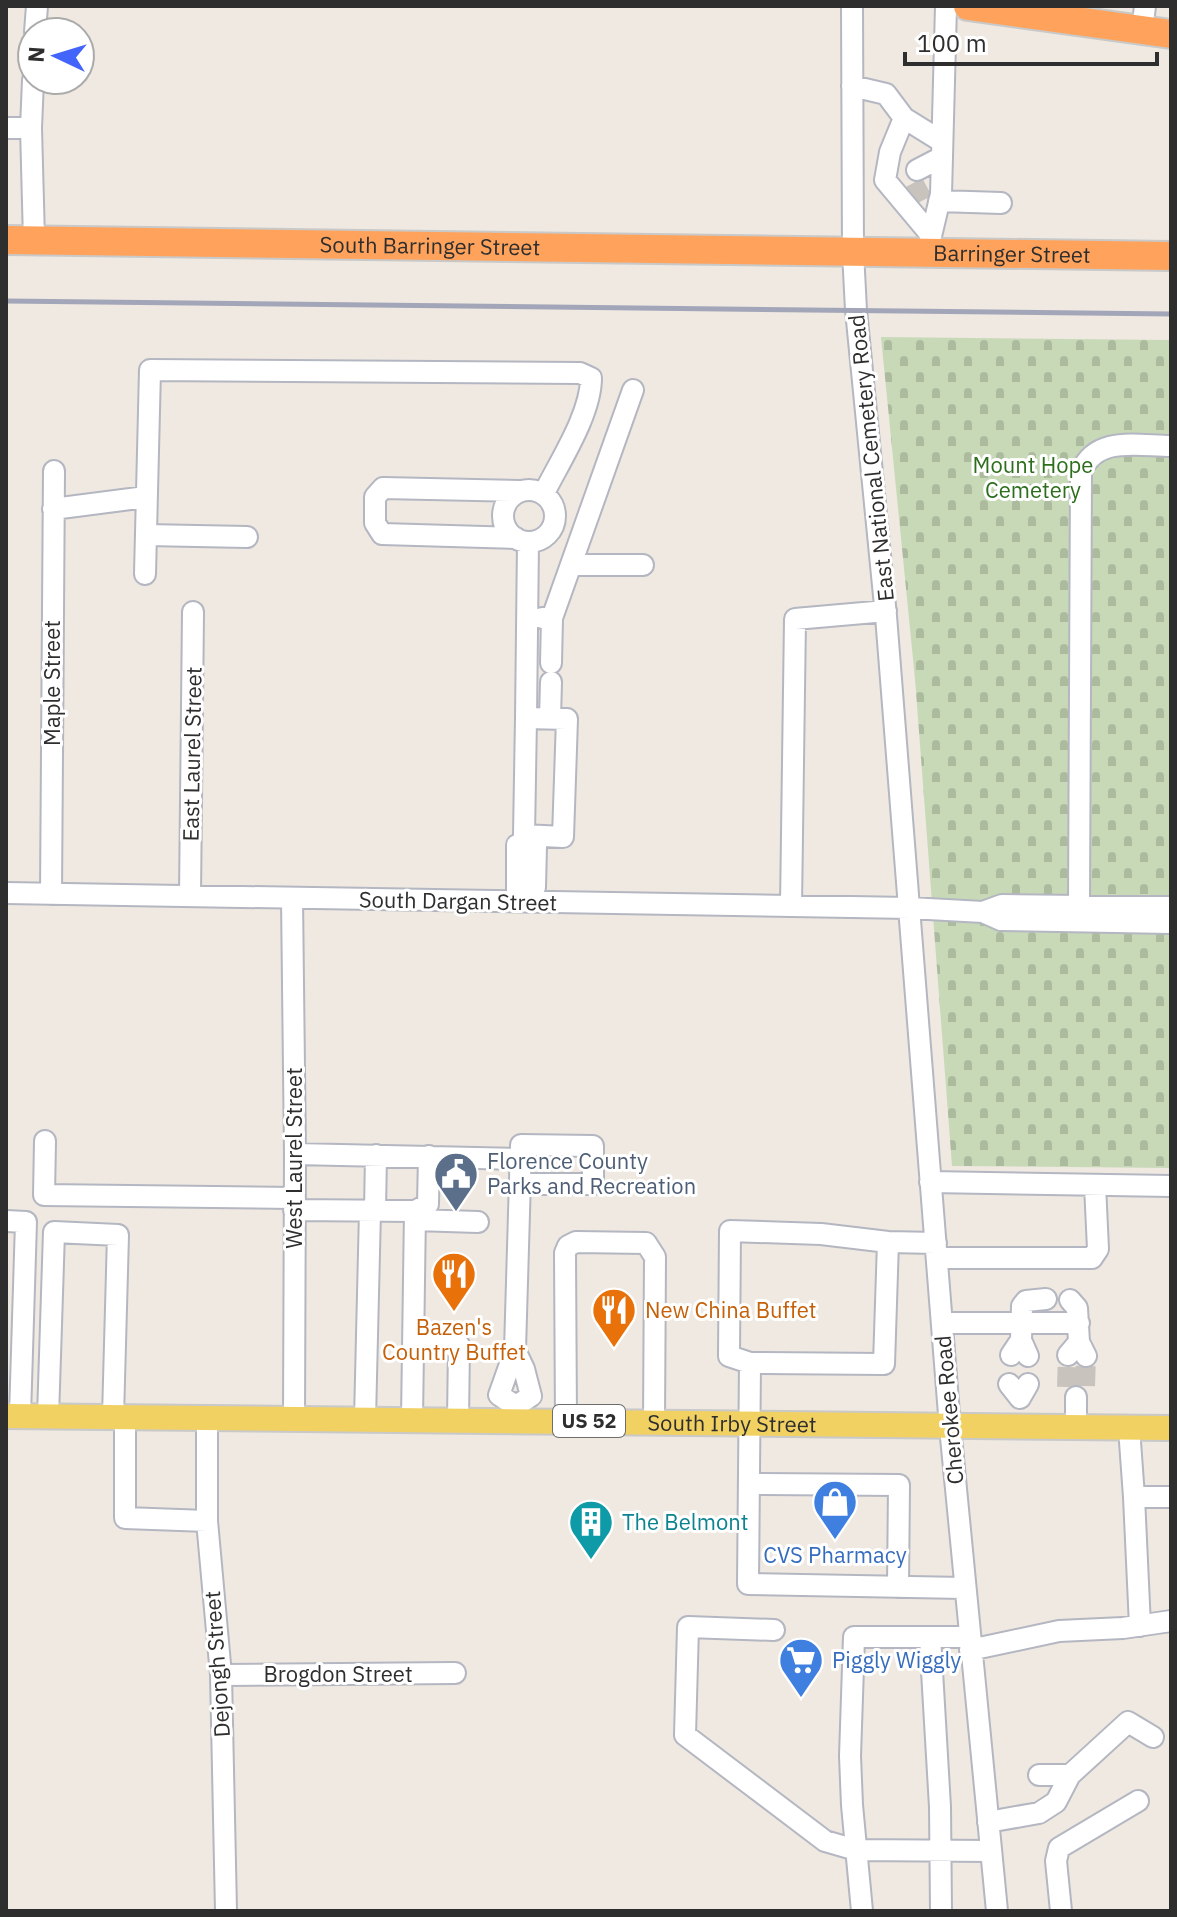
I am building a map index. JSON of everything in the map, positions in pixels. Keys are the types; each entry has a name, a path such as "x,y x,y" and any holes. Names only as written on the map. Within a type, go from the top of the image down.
{"highway":[{"path":"968,6 1143,18 1171,34"},
{"name":"South Barringer Street","path":"20,240 853,252"},
{"name":"Barringer Street","path":"853,252 929,244 1171,256"}],"main road":[{"name":"South Irby Street","path":"13,1416 458,1420 516,1413 566,1421 1171,1428"}],"street":[{"name":"East National Cemetery Road","path":"852,6 856,310 886,611 910,908"},
{"path":"913,187 942,149 946,6"},
{"path":"852,86 886,94 904,118 942,149"},
{"path":"20,240 32,96"},
{"path":"904,118 890,152 913,187 929,244"},
{"path":"6,128 31,128"},
{"path":"913,187 929,244"},
{"path":"853,189 913,187 1001,203"},
{"path":"145,574 150,370 580,373 591,378 591,391 574,434 544,493"},
{"path":"550,718 552,618 633,390"},
{"path":"1079,906 1081,472 1088,459 1101,448 1171,446"},
{"name":"Maple Street","path":"51,894 54,471"},
{"path":"383,488 520,491 528,489 544,493 554,507 554,524 544,537 522,540 382,534 375,523 375,497 383,488"},
{"path":"520,491 507,502 503,518 509,533 522,540"},
{"path":"53,509 146,497"},
{"path":"146,535 247,537"},
{"path":"522,540 527,618 525,838"},
{"path":"571,565 643,565"},
{"path":"791,906 795,619 886,611"},
{"name":"East Laurel Street","path":"190,896 193,612"},
{"path":"527,618 552,618"},
{"path":"525,838 563,837 567,719 526,718"},
{"path":"525,838 536,846 535,887 525,898"},
{"name":"South Dargan Street","path":"6,893 525,898 983,912"},
{"name":"West Laurel Street","path":"292,898 294,1418"},
{"path":"983,912 1002,905 1171,907"},
{"name":"Cherokee Road","path":"910,908 950,1427 997,1911"},
{"path":"983,912 1001,920 1171,923"},
{"path":"45,1141 44,1195 294,1204 478,1222"},
{"path":"516,1413 531,1396 515,1350 521,1145 593,1146 593,1184 520,1184"},
{"path":"295,1154 520,1159"},
{"path":"365,1419 376,1155"},
{"path":"412,1419 415,1216 428,1204 429,1156"},
{"path":"930,1182 1171,1186"},
{"path":"888,1242 884,1364 750,1363 729,1356 730,1231 839,1236 888,1242 936,1250 1092,1258 1098,1249 1095,1185"},
{"path":"6,1221 26,1222 13,1416"},
{"path":"48,1417 54,1232 118,1235 119,1417 125,1518 207,1521"},
{"path":"566,1421 565,1253 568,1246 576,1242 646,1243 655,1257 654,1422"},
{"path":"1020,1344 1022,1306 1026,1301 1046,1299"},
{"path":"942,1323 1020,1344 1078,1344 1077,1308 1070,1300"},
{"path":"413,1344 459,1345 458,1420"},
{"path":"750,1363 748,1584 964,1588"},
{"path":"1019,1389 1022,1427"},
{"path":"1076,1390 1076,1428"},
{"name":"Dejongh Street","path":"207,1418 207,1521 221,1675 226,1911"},
{"path":"1129,1428 1140,1626"},
{"path":"750,1484 899,1485 898,1587"},
{"path":"1134,1497 1171,1497"},
{"path":"862,1911 850,1756 854,1637 930,1637 969,1643 1171,1621"},
{"path":"774,1630 688,1627 685,1735 825,1841 856,1850 991,1851"},
{"path":"930,1637 941,1851 941,1911"},
{"name":"Brogdon Street","path":"221,1675 455,1673"},
{"path":"988,1822 1039,1813 1056,1802 1070,1775 1128,1722 1153,1737"},
{"path":"1039,1775 1070,1775"},
{"path":"1061,1911 1056,1861 1059,1848 1138,1801"}],"green space":[{"name":"Mount Hope Cemetery","path":"881,337 1171,340 1171,1168 952,1166 915,679"}],"tunnel":[{"path":"910,196 927,187"},
{"path":"1067,1387 1068,1355"},
{"path":"1085,1386 1086,1356"}],"railway":[{"path":"6,301 1171,314"}],"place":[{"name":"Florence County Parks and Recreation","path":"456,1213"},
{"name":"Bazen's Country Buffet","path":"454,1313"},
{"name":"New China Buffet","path":"614,1349"},
{"name":"CVS Pharmacy","path":"835,1541"},
{"name":"The Belmont","path":"591,1561"},
{"name":"Piggly Wiggly","path":"801,1699"}]}
